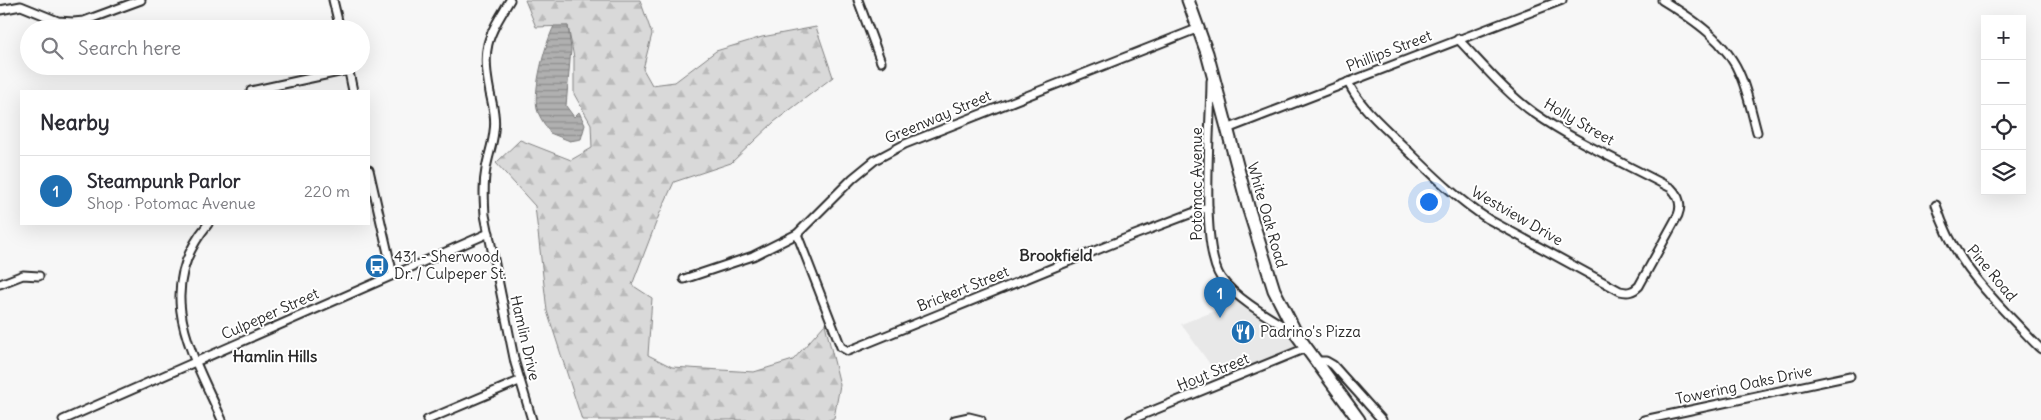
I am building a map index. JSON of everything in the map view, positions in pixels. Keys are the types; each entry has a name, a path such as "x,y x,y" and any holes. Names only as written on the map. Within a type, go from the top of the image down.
{"main road":[{"name":"White Oak Road","path":"1188,0 1206,53 1268,274 1297,335 1359,420"}],"street":[{"path":"87,20 141,0"},
{"path":"333,0 338,20"},
{"name":"Hamlin Drive","path":"510,0 490,36 485,57 495,122 484,187 485,215 519,381 532,420"},
{"path":"858,0 881,62"},
{"name":"Phillips Street","path":"1228,129 1562,0"},
{"path":"1662,0 1688,16 1713,36 1728,54 1741,76 1756,132"},
{"path":"0,10 21,6 56,20"},
{"name":"Greenway Street","path":"684,280 753,256 797,234 853,178 875,160 906,144 1198,28"},
{"name":"Holly Street","path":"1458,39 1520,102 1533,112 1598,150 1671,188 1677,195 1680,205 1674,222"},
{"name":"Potomac Avenue","path":"1206,53 1210,78 1208,207 1211,252 1222,278 1249,302 1297,335"},
{"path":"255,90 318,75"},
{"path":"350,75 353,90"},
{"name":"Westview Drive","path":"1348,82 1361,104 1453,194 1488,219 1620,291 1630,292 1638,286 1674,222"},
{"path":"370,174 393,275"},
{"name":"Pine Road","path":"1936,205 1948,238 1965,266 2041,349"},
{"name":"Brickert Street","path":"797,234 841,347 848,351 1124,238 1208,207"},
{"path":"207,225 189,254 180,287 180,313 182,327 222,420"},
{"name":"Culpeper Street","path":"63,420 489,233"},
{"path":"0,284 23,275 39,276"},
{"name":"Hoyt Street","path":"1130,420 1306,348"},
{"path":"1315,361 1326,360 1333,365 1382,420"},
{"name":"Towering Oaks Drive","path":"1644,420 1850,376"},
{"path":"427,420 519,381"},
{"path":"955,420 969,417 981,420"}],"shaded area":[{"path":"554,26 568,26 571,49 566,106 574,117 579,112 585,125 581,139 570,141 550,133 537,109 536,100 541,67"},
{"path":"1235,295 1285,331 1297,344 1297,347 1295,350 1222,381 1181,324 1218,310"}],"green space":[{"path":"525,0 640,0 652,34 643,69 652,85 675,82 716,51 762,37 816,27 833,77 774,122 731,163 674,182 632,285 652,298 648,355 672,367 754,372 793,360 825,324 840,385 834,418 829,420 582,420 547,311 535,206 496,163 520,140 571,160 592,148 591,124 574,94 574,58 568,26 536,27"}],"place":[{"name":"431 - Sherwood Dr. / Culpeper St.","path":"377,266"},
{"name":"Steampunk Parlor","path":"1220,318"},
{"name":"Padrino's Pizza","path":"1243,332"}],"district":[{"name":"Brookfield","path":"1056,255"},
{"name":"Hamlin Hills","path":"275,356"}]}
